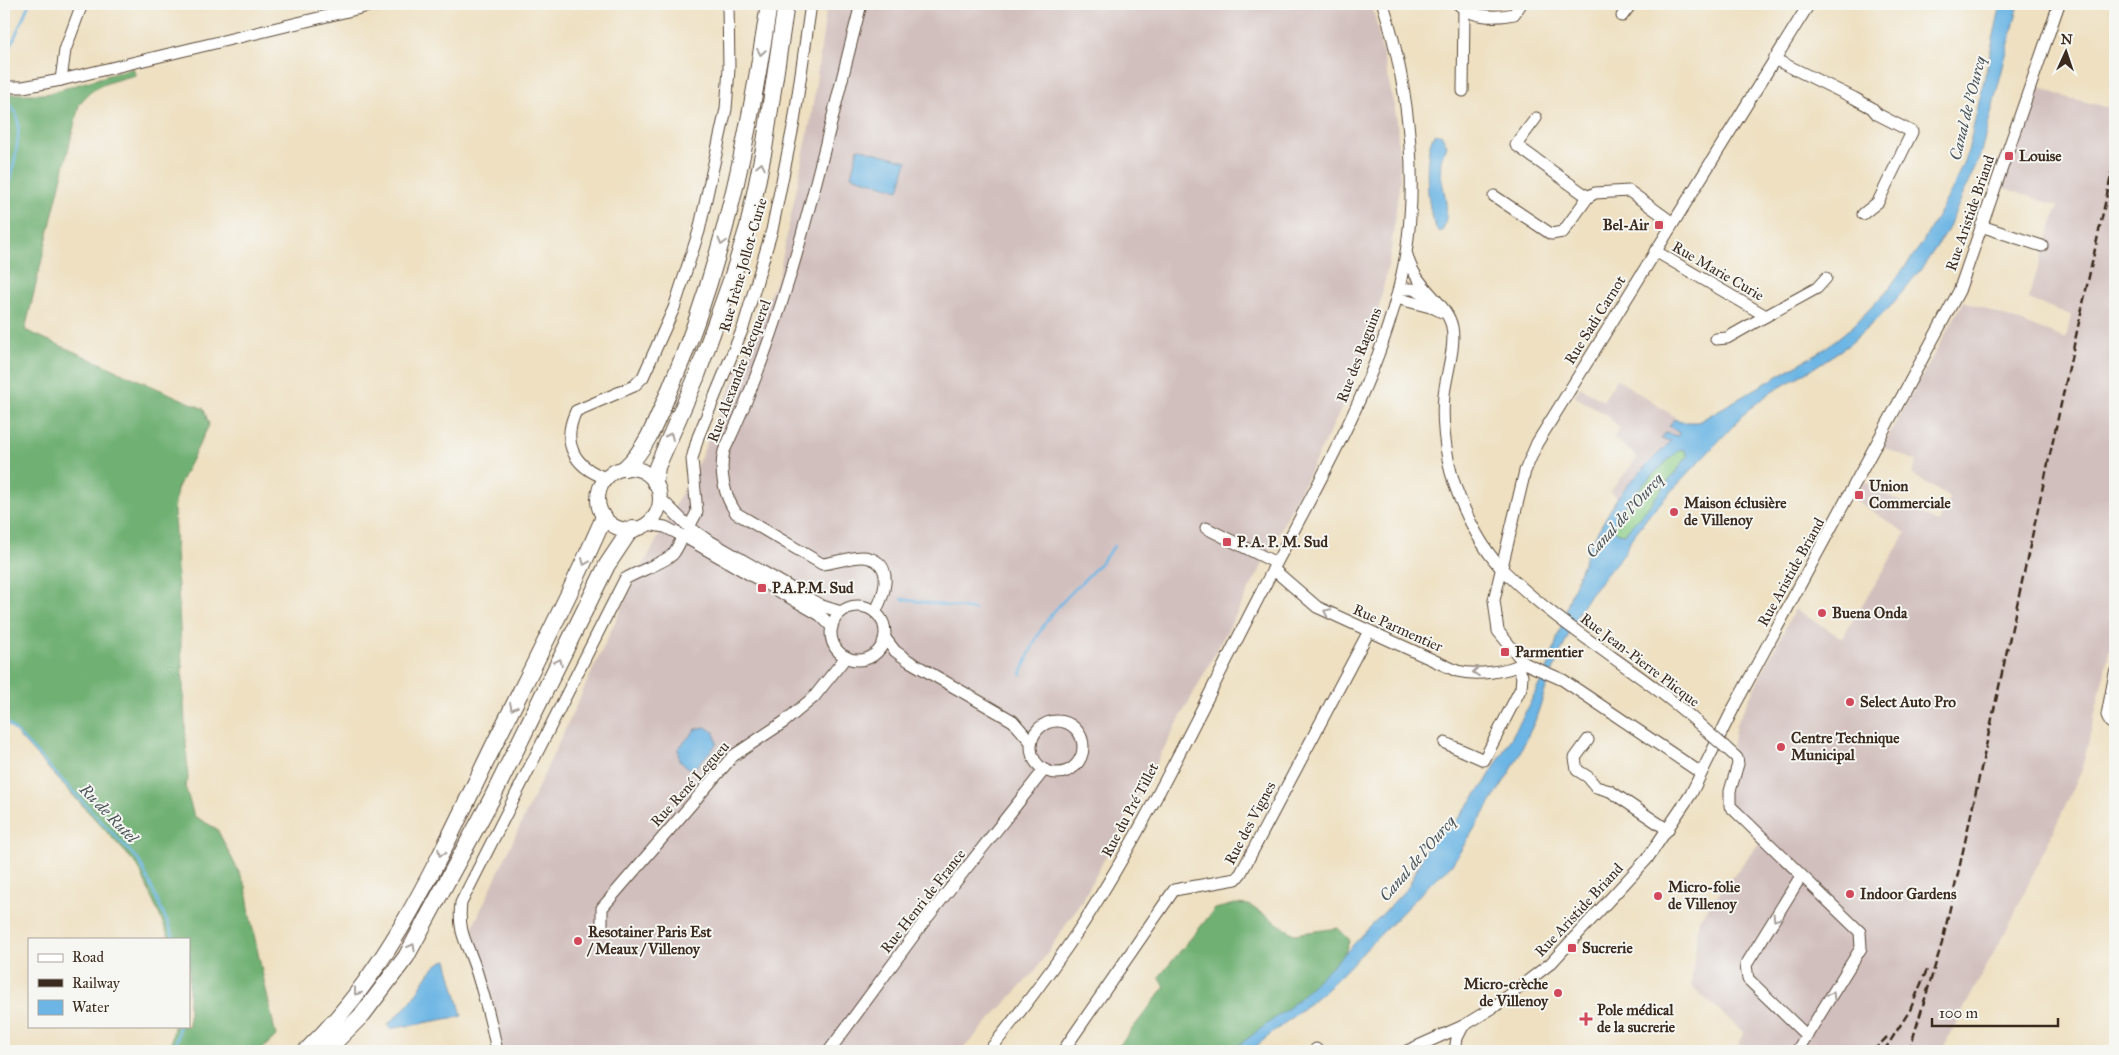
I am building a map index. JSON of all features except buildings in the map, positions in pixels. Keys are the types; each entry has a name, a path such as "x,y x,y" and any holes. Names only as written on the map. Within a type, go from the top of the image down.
{"highway":[{"path":"625,468 632,463 663,405 698,316 717,260 742,162 769,4"},
{"path":"654,482 660,460 696,378 748,227 764,149 786,4"},
{"path":"306,1051 358,991 414,903 570,595 604,517"},
{"path":"326,1051 363,1014 406,957 487,808 607,565 626,535 640,527"}],"main road":[{"path":"625,468 642,471 654,482 660,498 656,512 640,527 616,527 604,517 598,497 600,487 606,478 625,468"}],"street":[{"path":"61,80 65,50 82,4"},
{"path":"4,87 23,87 61,80 377,4"},
{"path":"606,478 589,472 573,453 569,438 570,423 576,412 634,386 643,377 674,308 699,231 726,108 729,69 728,4"},
{"name":"Rue Irène Jollot-Curie","path":"497,1051 477,971 461,934 461,903 625,579 640,570 668,558 674,552 697,512 692,459 698,437 743,328 772,230 794,122 811,4"},
{"name":"Rue Alexandre Becquerel","path":"861,4 791,271 770,340 721,462 727,500 736,513 822,564 837,563 855,558 870,558 879,564 886,576 885,591 875,612"},
{"name":"Rue des Raguins","path":"1274,566 1351,417 1387,330 1397,293 1406,246 1412,173 1402,76 1397,50 1383,4"},
{"path":"1463,91 1461,7 1494,18 1514,14 1521,4"},
{"path":"1622,16 1631,4"},
{"name":"Rue Sadi Carnot","path":"1525,666 1498,631 1494,600 1525,471 1537,442 1808,4"},
{"name":"Rue Aristide Briand","path":"1408,1051 1463,1026 1494,1007 1551,963 1647,859 1668,830 1701,773 1959,291 2059,4"},
{"path":"1774,59 1854,98 1872,108 1877,114 1912,132 1878,202 1863,214"},
{"path":"1451,76 1464,77"},
{"path":"1536,118 1516,145 1588,197"},
{"path":"1494,196 1551,234 1563,232 1588,197 1596,193 1629,191 1673,223"},
{"path":"1981,226 2042,246"},
{"path":"1406,246 1414,274 1447,315"},
{"name":"Rue Marie Curie","path":"1655,251 1766,316"},
{"name":"Rue Marie Curie","path":"1716,339 1727,338 1817,288 1826,278"},
{"path":"1397,293 1413,289 1438,305"},
{"path":"1397,293 1447,315"},
{"name":"Rue Jean-Pierre Plicque","path":"1447,315 1452,327 1444,397 1444,429 1448,461 1458,493 1470,520 1502,569 1555,615 1674,701 1737,758 1738,764 1730,791 1730,806 1860,932 1861,948 1797,1051"},
{"path":"660,498 686,532 816,612 832,627"},
{"path":"640,527 665,527 686,532 816,602 841,612"},
{"name":"Rue Parmentier","path":"1206,528 1274,566 1317,607 1457,671 1465,673 1525,666 1563,680 1701,773"},
{"name":"Rue du Pré Tillet","path":"989,1051 1038,988 1102,893 1150,805 1274,566"},
{"path":"885,638 879,651 860,660 846,657 834,644 832,627 841,612 858,606 875,612 883,624 885,638 895,651 909,661 1013,721 1039,728"},
{"name":"Rue des Vignes","path":"1063,1051 1174,890 1236,879 1241,873 1369,631"},
{"path":"873,655 892,656 909,661"},
{"name":"Rue René Legueu","path":"602,928 602,908 702,789 733,756 784,722 814,697 846,657"},
{"path":"1445,743 1484,760 1521,688 1525,666"},
{"path":"2115,673 2107,715 2110,722 2115,726"},
{"path":"1013,721 1031,742 1033,758 1044,770 1053,773 1070,770 1082,756 1082,738 1071,724 1054,721 1039,728 1031,742"},
{"path":"1588,740 1575,758 1577,770 1588,777 1596,788 1610,791 1668,830"},
{"name":"Rue Henri de France","path":"829,1051 923,923 1044,770"},
{"path":"1801,876 1746,965 1748,979 1807,1036"},
{"path":"1455,1051 1457,1038 1463,1026"}],"shaded area":[{"path":"827,4 1370,4 1375,17 1397,120 1400,179 1390,257 1375,326 1346,400 1263,564 1083,899 1035,971 961,1051 502,1051 469,935 631,588 700,459 779,274 811,118"},
{"path":"2037,86 2065,97 2115,109 2115,627 2082,770 2010,923 1941,1051 1737,1051 1743,1032 1691,986 1699,919 1760,842 1723,802 1736,724 1795,609 1842,638 1906,533 1855,500 1864,482 1939,523 1950,498 1912,474 1917,461 1882,447 1964,301 2066,339 2071,315 2028,299 2058,206 2001,187"},
{"path":"1617,379 1675,417 1669,426 1679,433 1678,436 1664,433 1661,439 1672,441 1630,482 1617,498 1610,492 1638,457 1613,438 1620,429 1607,415 1574,396 1580,387 1603,401"}],"green space":[{"path":"133,68 136,75 104,84 91,92 79,105 25,330 204,409 209,425 177,489 174,511 188,780 185,786 194,816 217,829 246,886 250,916 276,1036 260,1051 170,1051 174,1028 190,1028 190,938 170,938 138,866 4,720 4,94 46,94"},
{"path":"1684,449 1688,456 1646,510 1624,534 1614,530 1615,521 1629,500 1679,450"},
{"path":"1235,904 1249,905 1294,934 1338,928 1350,940 1339,966 1237,1051 1115,1051 1165,987 1159,977 1215,909"}],"water":[{"path":"2001,4 2019,4 1980,156 1947,231 1922,268 1889,308 1850,344 1770,393 1749,409 1650,514 1631,539 1625,552 1590,594 1578,613 1547,685 1535,721 1513,767 1451,866 1432,882 1327,989 1250,1051 1231,1051 1291,1006 1409,886 1433,833 1456,821 1485,783 1522,719 1549,665 1571,594 1590,545 1617,498 1630,482 1671,441 1661,439 1665,433 1678,436 1679,433 1669,426 1674,419 1681,422 1698,422 1823,350 1854,325 1887,291 1921,245 1952,190 1968,151","holes":["1684,449 1688,456 1646,510 1624,534 1614,530 1615,521 1629,499 1651,476 1679,450"]},
{"path":"1441,134 1447,145 1442,158 1441,169 1446,202 1446,220 1443,230 1439,232 1431,214 1427,168 1431,142 1434,135"},
{"path":"858,148 907,161 899,190 851,176"},
{"path":"705,727 714,732 717,744 696,767 689,768 679,761 678,749 696,729"},
{"path":"447,960 462,1016 390,1029 388,1024 411,1001 431,971 441,962"}],"waterway":[{"name":"Ru de Rutel","path":"4,62 29,4"},
{"name":"Ru de Rutel","path":"4,99 17,114 18,121 18,141 4,201"},
{"path":"1021,674 1037,636 1051,615 1114,546"},
{"path":"902,599 975,610"},
{"name":"Ru de Rutel","path":"4,719 140,862 175,938"},
{"name":"Ru de Rutel","path":"173,1051 179,1028"}],"railway":[{"path":"1909,1051 1942,943 2115,158"},
{"path":"1884,1051 1910,1010 1928,967"},
{"path":"1873,1051 1887,1037"}],"place":[{"name":"Louise","path":"2009,156"},
{"name":"Bel-Air","path":"1659,225"},
{"name":"Union Commerciale","path":"1859,495"},
{"name":"Maison éclusière de Villenoy","path":"1674,512"},
{"name":"P. A. P. M. Sud","path":"1227,542"},
{"name":"P.A.P.M. Sud","path":"762,588"},
{"name":"Buena Onda","path":"1822,613"},
{"name":"Parmentier","path":"1505,652"},
{"name":"Select Auto Pro","path":"1850,702"},
{"name":"Centre Technique Municipal","path":"1781,747"},
{"name":"Indoor Gardens","path":"1850,894"},
{"name":"Micro-folie de Villenoy","path":"1658,896"},
{"name":"Resotainer Paris Est / Meaux / Villenoy","path":"578,941"},
{"name":"Sucrerie","path":"1572,948"},
{"name":"Micro-crèche de Villenoy","path":"1558,993"},
{"name":"Pole médical de la sucrerie","path":"1586,1019"}],"water label":[{"name":"Canal de l'Ourcq","path":"1967,108"},
{"name":"Canal de l'Ourcq","path":"1624,515"},
{"name":"Canal de l'Ourcq","path":"1417,858"}]}
